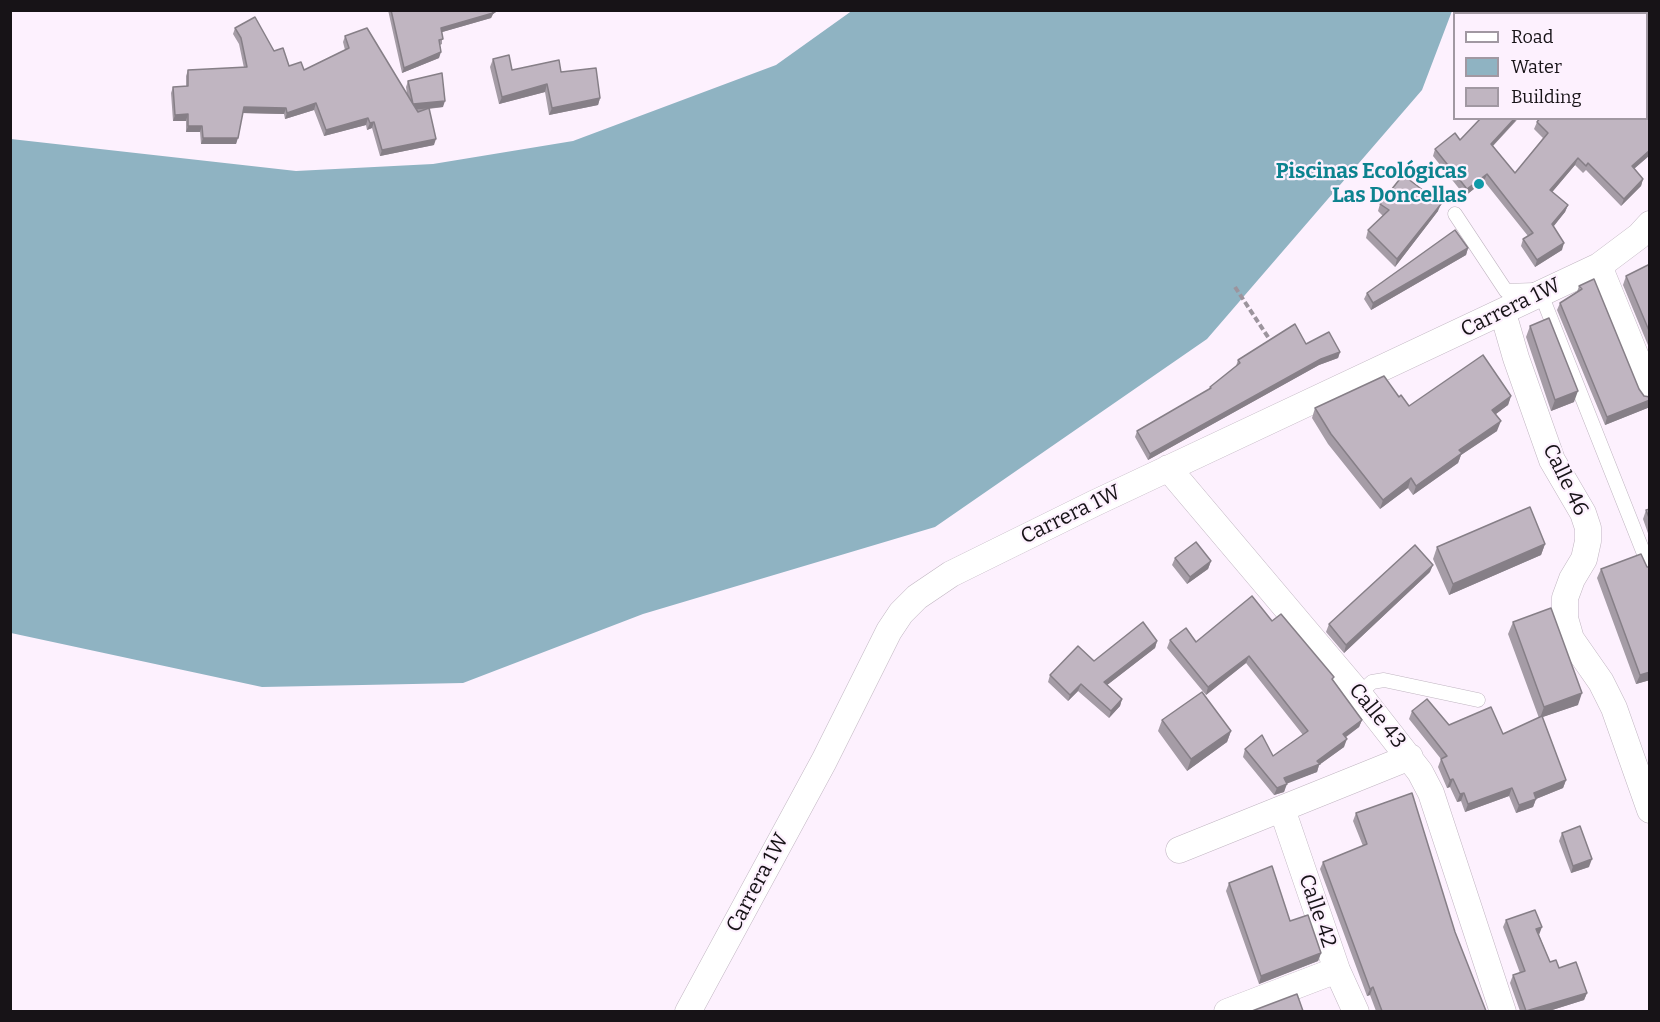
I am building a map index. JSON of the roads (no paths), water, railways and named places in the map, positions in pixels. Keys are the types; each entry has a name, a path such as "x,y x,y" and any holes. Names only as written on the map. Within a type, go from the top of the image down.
{"street":[{"name":"Carrera 1W","path":"688,1011 901,613 917,597 951,574 1168,468 1503,313 1599,266 1639,236 1650,224"},
{"path":"1599,266 1650,391"},
{"name":"Calle 46","path":"1503,313 1516,358 1552,460 1583,513 1588,528 1584,559 1572,579 1565,598 1565,618 1571,639 1601,682 1614,708 1650,810"},
{"name":"Calle 43","path":"1168,468 1410,757 1431,793 1503,1011"},
{"path":"1179,850 1410,757"},
{"name":"Calle 42","path":"1282,809 1337,970 1356,1011"},
{"path":"1227,1011 1337,970"}],"lane":[{"path":"1455,214 1506,291 1544,292 1650,569"},
{"path":"1359,694 1372,682 1384,680 1478,700"}],"water":[{"path":"853,10 1452,11 1422,90 1207,339 935,527 643,614 463,683 262,687 11,633 11,139 296,171 433,164 573,141 776,65"}],"place":[{"name":"Piscinas Ecológicas Las Doncellas","path":"1479,184"}]}
